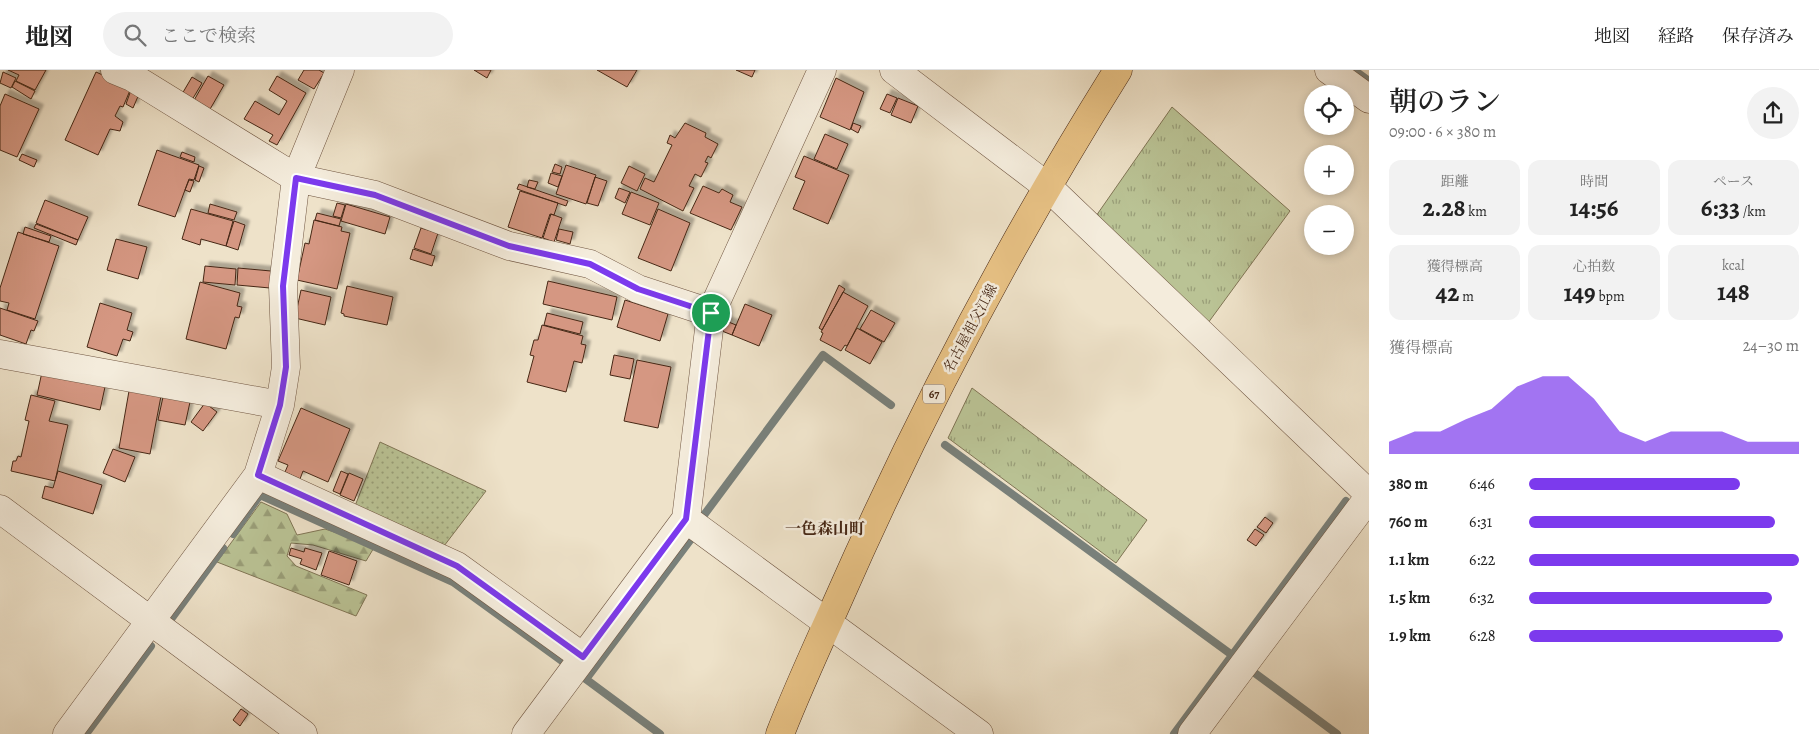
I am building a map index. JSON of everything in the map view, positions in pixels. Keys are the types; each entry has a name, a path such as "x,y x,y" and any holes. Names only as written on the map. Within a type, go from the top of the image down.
{"main road":[{"name":"名古屋祖父江線","path":"780,734 869,530 932,399 1009,255 1118,70"}],"street":[{"path":"115,70 132,77 296,178 375,195 509,246 590,264 638,289 711,313"},
{"path":"67,734 258,475 280,405 286,367 283,286 296,178 340,70"},
{"path":"526,734 686,519 711,313 822,70"},
{"path":"894,70 1048,187 1369,495 1192,734"},
{"path":"1329,70 1369,99"},
{"path":"0,354 280,405"},
{"path":"258,475 457,566 583,657"},
{"path":"0,509 303,734"},
{"path":"686,519 979,734"}],"green space":[{"path":"1172,107 1290,211 1208,323 1096,216"},
{"path":"972,388 1147,520 1116,563 948,438"},
{"path":"380,442 486,491 444,546 355,506"},
{"path":"261,502 287,514 297,535 325,529 375,546 366,561 313,545 291,543 287,556 296,566 367,595 356,616 217,562"}],"building":[{"path":"8,70 46,70 35,90 16,81 19,75"},
{"path":"304,70 319,70 324,73 314,89 298,80"},
{"path":"474,70 491,70 487,78"},
{"path":"597,70 637,70 627,87"},
{"path":"736,70 755,70 752,77"},
{"path":"3,72 16,78 11,88 0,83"},
{"path":"96,72 131,88 123,107 120,106 115,116 123,122 120,131 110,129 98,155 65,140"},
{"path":"208,76 224,85 209,111 193,102"},
{"path":"277,76 306,93 277,145 269,141 273,135 244,119 255,101 279,115 287,101 269,90"},
{"path":"192,77 202,83 192,100 182,94"},
{"path":"836,78 864,92 850,130 820,117"},
{"path":"15,81 35,91 31,99 12,87"},
{"path":"131,90 139,94 133,108 126,104"},
{"path":"5,94 39,109 17,157 0,150 0,106"},
{"path":"887,94 897,98 890,113 880,109"},
{"path":"898,98 918,106 911,123 891,115"},
{"path":"685,123 706,133 705,137 718,144 711,158 708,156 705,162 708,163 701,177 695,174 689,186 694,188 683,211 640,189 645,178 654,182 672,145 667,143 670,135 675,138"},
{"path":"853,123 861,126 858,133 851,129"},
{"path":"825,134 848,144 837,169 814,159"},
{"path":"157,150 199,165 194,180 189,179 175,217 138,205"},
{"path":"182,152 195,157 194,162 180,157"},
{"path":"22,154 37,160 34,167 19,160"},
{"path":"804,156 849,175 828,224 793,209 805,181 795,177"},
{"path":"555,164 562,167 560,174 552,172"},
{"path":"566,165 596,175 586,204 556,194"},
{"path":"199,166 204,168 199,182 195,180"},
{"path":"629,166 645,174 637,191 621,183"},
{"path":"551,173 562,176 558,187 548,183"},
{"path":"595,177 607,181 598,206 587,203"},
{"path":"189,180 194,181 190,192 185,190"},
{"path":"529,180 538,182 535,189 527,187"},
{"path":"519,184 568,201 566,206 517,189"},
{"path":"703,186 719,193 722,189 733,195 730,202 742,207 731,230 690,213"},
{"path":"619,188 630,192 625,203 615,198"},
{"path":"520,191 558,203 554,215 550,214 542,238 508,227"},
{"path":"631,192 659,203 650,225 622,214"},
{"path":"45,200 88,217 78,240 36,223"},
{"path":"337,203 345,205 341,218 333,216"},
{"path":"210,204 237,212 234,220 208,213"},
{"path":"346,204 390,217 385,234 341,221"},
{"path":"191,209 233,221 226,246 201,239 200,245 182,239"},
{"path":"658,209 690,223 671,271 638,258"},
{"path":"317,213 341,219 339,226 315,220"},
{"path":"551,214 562,218 554,242 543,238"},
{"path":"314,220 342,227 341,231 350,233 337,289 297,280 305,243 309,244"},
{"path":"234,221 245,225 238,250 226,246"},
{"path":"36,224 78,240 76,245 34,228"},
{"path":"25,227 51,236 49,242 23,234"},
{"path":"421,228 438,233 431,254 414,248"},
{"path":"559,229 573,232 570,244 556,240"},
{"path":"18,232 59,246 35,319 7,310 9,303 0,301 0,288"},
{"path":"116,239 147,247 138,279 107,270"},
{"path":"413,249 435,256 432,266 410,259"},
{"path":"205,266 236,269 235,285 203,282"},
{"path":"238,268 271,271 270,288 237,285"},
{"path":"548,281 617,297 612,320 543,304"},
{"path":"200,282 240,293 237,306 242,307 239,318 235,317 226,349 186,339"},
{"path":"839,285 845,289 822,330 819,328"},
{"path":"347,286 393,297 387,325 344,316 341,313"},
{"path":"301,290 331,297 325,325 295,318"},
{"path":"843,292 868,306 847,346 845,345 841,351 820,340 823,333 821,332"},
{"path":"625,300 668,314 660,341 617,327"},
{"path":"100,303 132,313 127,330 133,332 130,341 123,339 117,356 87,347"},
{"path":"745,304 772,315 759,346 732,335"},
{"path":"0,308 38,321 34,331 31,330 26,344 0,335"},
{"path":"871,310 895,323 884,342 860,329"},
{"path":"547,313 583,322 580,334 544,325"},
{"path":"726,321 736,325 732,335 722,331"},
{"path":"542,325 583,336 581,344 586,345 582,363 574,361 566,392 527,382 534,356 530,355 534,340 538,340"},
{"path":"857,328 882,342 870,364 845,350"},
{"path":"614,355 634,359 630,379 610,375"},
{"path":"637,360 671,367 658,428 624,421"},
{"path":"42,372 105,387 100,410 37,395"},
{"path":"129,391 161,396 150,454 119,448"},
{"path":"31,395 55,401 49,421 68,425 55,481 11,471 13,461 16,461 18,456 21,457 29,421 25,420"},
{"path":"163,397 190,402 185,425 158,420"},
{"path":"205,403 217,412 203,431 191,422"},
{"path":"301,408 350,429 328,482 303,471 300,479 285,472 288,465 278,461"},
{"path":"113,449 135,457 125,482 103,473"},
{"path":"58,471 102,485 93,514 42,498 45,486 53,488"},
{"path":"341,471 348,474 340,494 333,491"},
{"path":"349,473 363,479 354,501 340,495"},
{"path":"1265,517 1273,523 1266,533 1257,527"},
{"path":"1255,529 1264,535 1256,546 1247,540"},
{"path":"291,548 304,552 305,548 322,553 316,570 300,564 302,559 289,555"},
{"path":"329,551 357,561 349,585 321,575"},
{"path":"241,709 248,714 240,726 233,720"}],"waterway":[{"path":"1354,70 1369,81"},
{"path":"704,515 823,355 891,405"},
{"path":"945,445 1232,655"},
{"path":"233,534 260,495 453,582 562,661"},
{"path":"1174,734 1346,501"},
{"path":"586,679 694,535"},
{"path":"169,622 223,548"},
{"path":"86,734 151,646"},
{"path":"1252,671 1337,734"},
{"path":"583,677 660,734"}],"district":[{"name":"一色森山町","path":"825,528"}],"route":[{"path":"296,178 375,195 509,246 590,264 638,289 711,313 686,519 583,657 457,566 258,475 280,405 286,367 283,286 296,178"}]}
